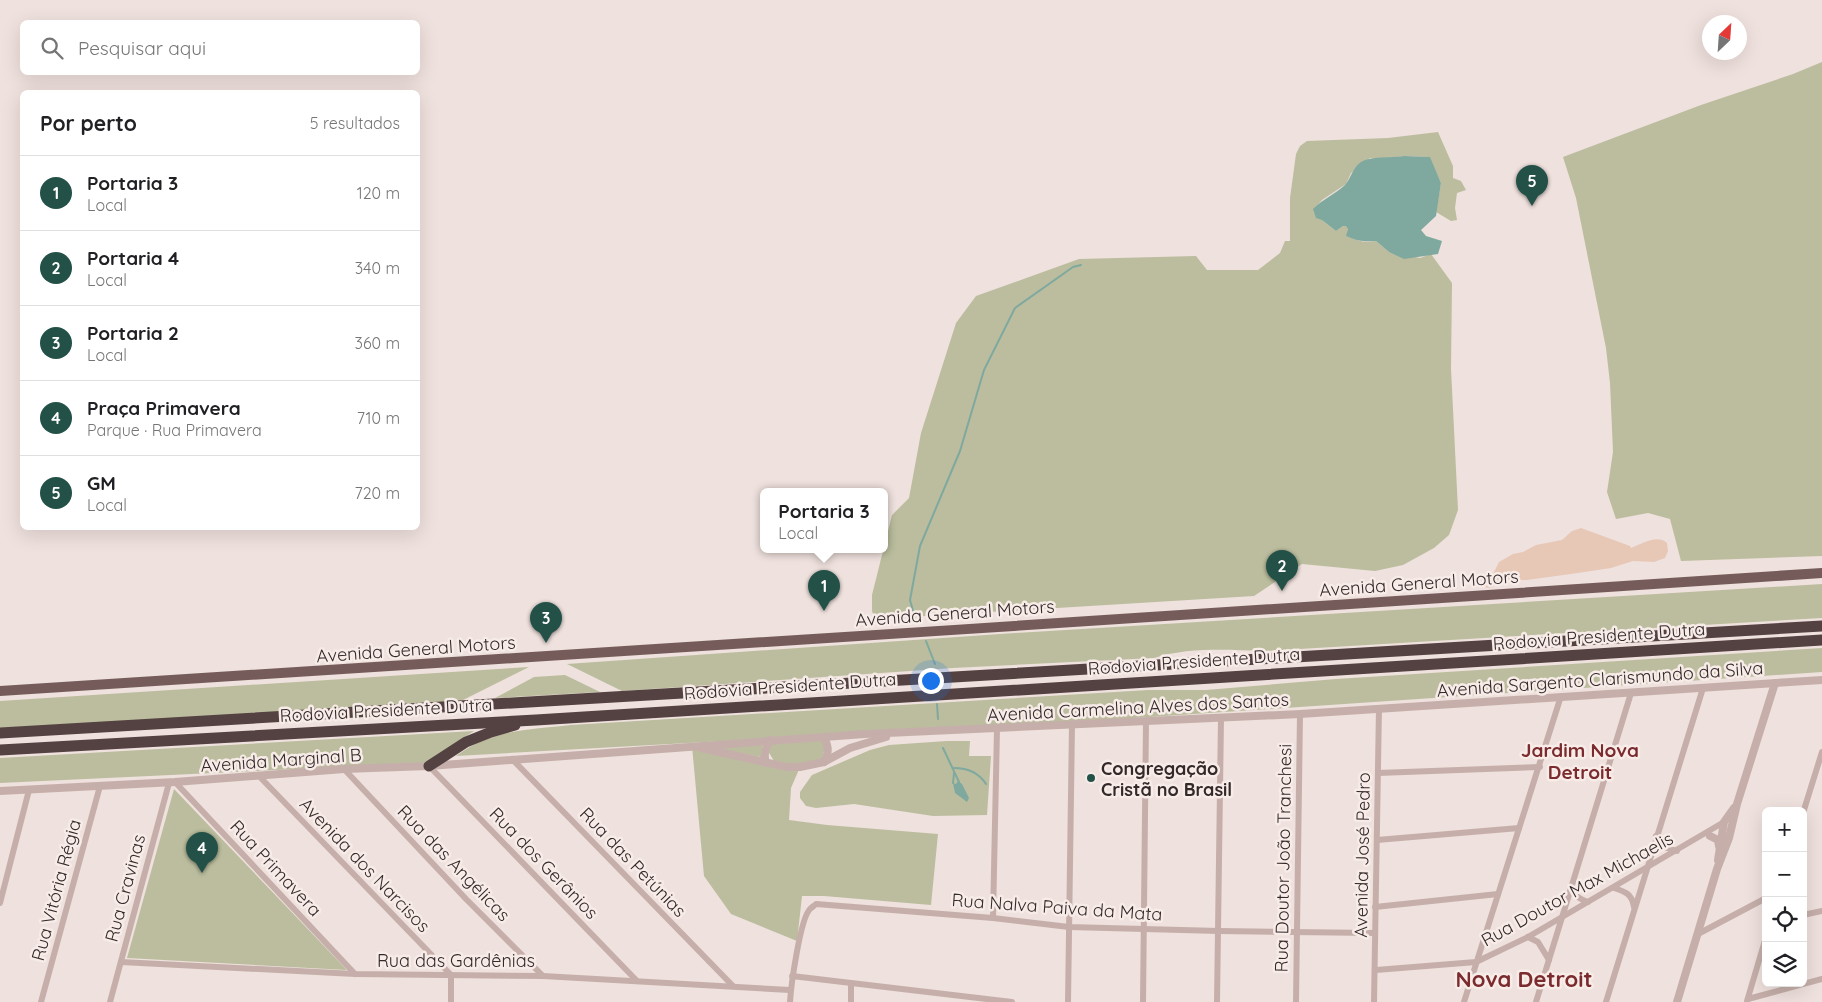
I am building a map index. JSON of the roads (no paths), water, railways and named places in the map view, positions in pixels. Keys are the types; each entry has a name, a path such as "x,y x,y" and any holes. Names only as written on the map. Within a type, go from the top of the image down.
{"highway":[{"name":"Rodovia Presidente Dutra","path":"0,733 1822,626"},
{"name":"Rodovia Presidente Dutra","path":"0,750 536,720 1822,640"},
{"path":"429,766 466,742 491,732 536,720"}],"main road":[{"name":"Avenida General Motors","path":"0,692 550,658 820,638 1822,573"}],"street":[{"name":"Avenida Sargento Clarismundo da Silva","path":"1379,708 1822,680"},
{"path":"1677,1002 1717,869 1728,824 1775,683"},
{"path":"1606,1002 1703,688"},
{"path":"1536,1002 1631,693"},
{"path":"1464,1002 1561,696"},
{"name":"Avenida Carmelina Alves dos Santos","path":"898,734 1300,714 1379,708"},
{"name":"Avenida José Pedro","path":"1374,1002 1379,708"},
{"name":"Rua Doutor João Tranchesi","path":"1296,1002 1300,714"},
{"path":"1217,1002 1221,718"},
{"path":"1143,1002 1146,721"},
{"path":"1068,1002 1072,725"},
{"path":"993,918 997,729"},
{"path":"692,746 766,763 800,768 824,762 866,742 898,734"},
{"name":"Avenida Marginal B","path":"0,791 172,783 344,769 429,766 770,740 898,734"},
{"path":"824,737 828,746 828,755 824,762"},
{"path":"766,763 764,758 765,750 770,740"},
{"path":"1805,807 1819,772 1822,752"},
{"name":"Rua das Petúnias","path":"512,760 733,986"},
{"name":"Rua dos Gerânios","path":"429,766 637,981"},
{"path":"1378,772 1540,767"},
{"name":"Rua das Angélicas","path":"344,769 543,976"},
{"name":"Avenida dos Narcisos","path":"258,776 451,975"},
{"name":"Rua Cravinas","path":"110,1002 172,783"},
{"name":"Rua Primavera","path":"172,783 355,974"},
{"name":"Rua Vitória Régia","path":"41,1002 100,786"},
{"path":"0,902 1,891 29,790"},
{"name":"Rua Doutor Max Michaelis","path":"1376,970 1476,962 1528,937 1677,851 1728,824"},
{"path":"1377,840 1519,828"},
{"path":"1656,836 1667,848 1677,851"},
{"path":"1706,836 1725,837"},
{"path":"1706,836 1718,840 1720,846"},
{"path":"1717,869 1720,846 1725,837"},
{"path":"1571,888 1580,900 1588,902"},
{"path":"1614,888 1624,891 1632,898 1634,908"},
{"path":"1375,907 1498,894"},
{"path":"1698,934 1762,900"},
{"name":"Rua Nalva Paiva da Mata","path":"792,976 804,918 809,909 816,904 993,918 1069,927 1144,930 1375,932"},
{"path":"1807,914 1822,911"},
{"path":"1528,937 1538,942 1549,960"},
{"path":"1747,1000 1764,942"},
{"name":"Rua das Gardênias","path":"121,962 355,974 543,976 790,990"},
{"path":"451,975 452,1002"},
{"path":"790,1002 792,976 1012,1002"},
{"path":"1747,1000 1822,979"},
{"path":"851,983 851,1002"}],"water":[{"path":"1430,157 1441,183 1436,216 1421,230 1426,236 1442,241 1438,254 1404,259 1389,252 1376,241 1361,241 1346,236 1348,229 1346,226 1336,231 1322,220 1316,218 1313,209 1345,185 1361,162 1376,158"},
{"path":"958,781 962,784 969,798 967,802 955,793 953,783 956,784"}],"waterway":[{"path":"915,618 910,600 920,546 960,451 984,370 1015,308 1073,267 1081,265"},
{"path":"926,641 935,664"},
{"path":"937,704 938,719"},
{"path":"943,748 959,782"},
{"path":"954,768 972,772 986,784"},
{"path":"953,783 954,773"}],"place":[{"name":"GM","path":"1532,206"},
{"name":"Portaria 4","path":"1282,591"},
{"name":"Portaria 3","path":"824,611"},
{"name":"Portaria 2","path":"546,643"},
{"name":"Congregação Cristã no Brasil","path":"1091,778"},
{"name":"Praça Primavera","path":"202,873"}],"district":[{"name":"Jardim Nova Detroit","path":"1580,761"},
{"name":"Nova Detroit","path":"1524,979"}]}
